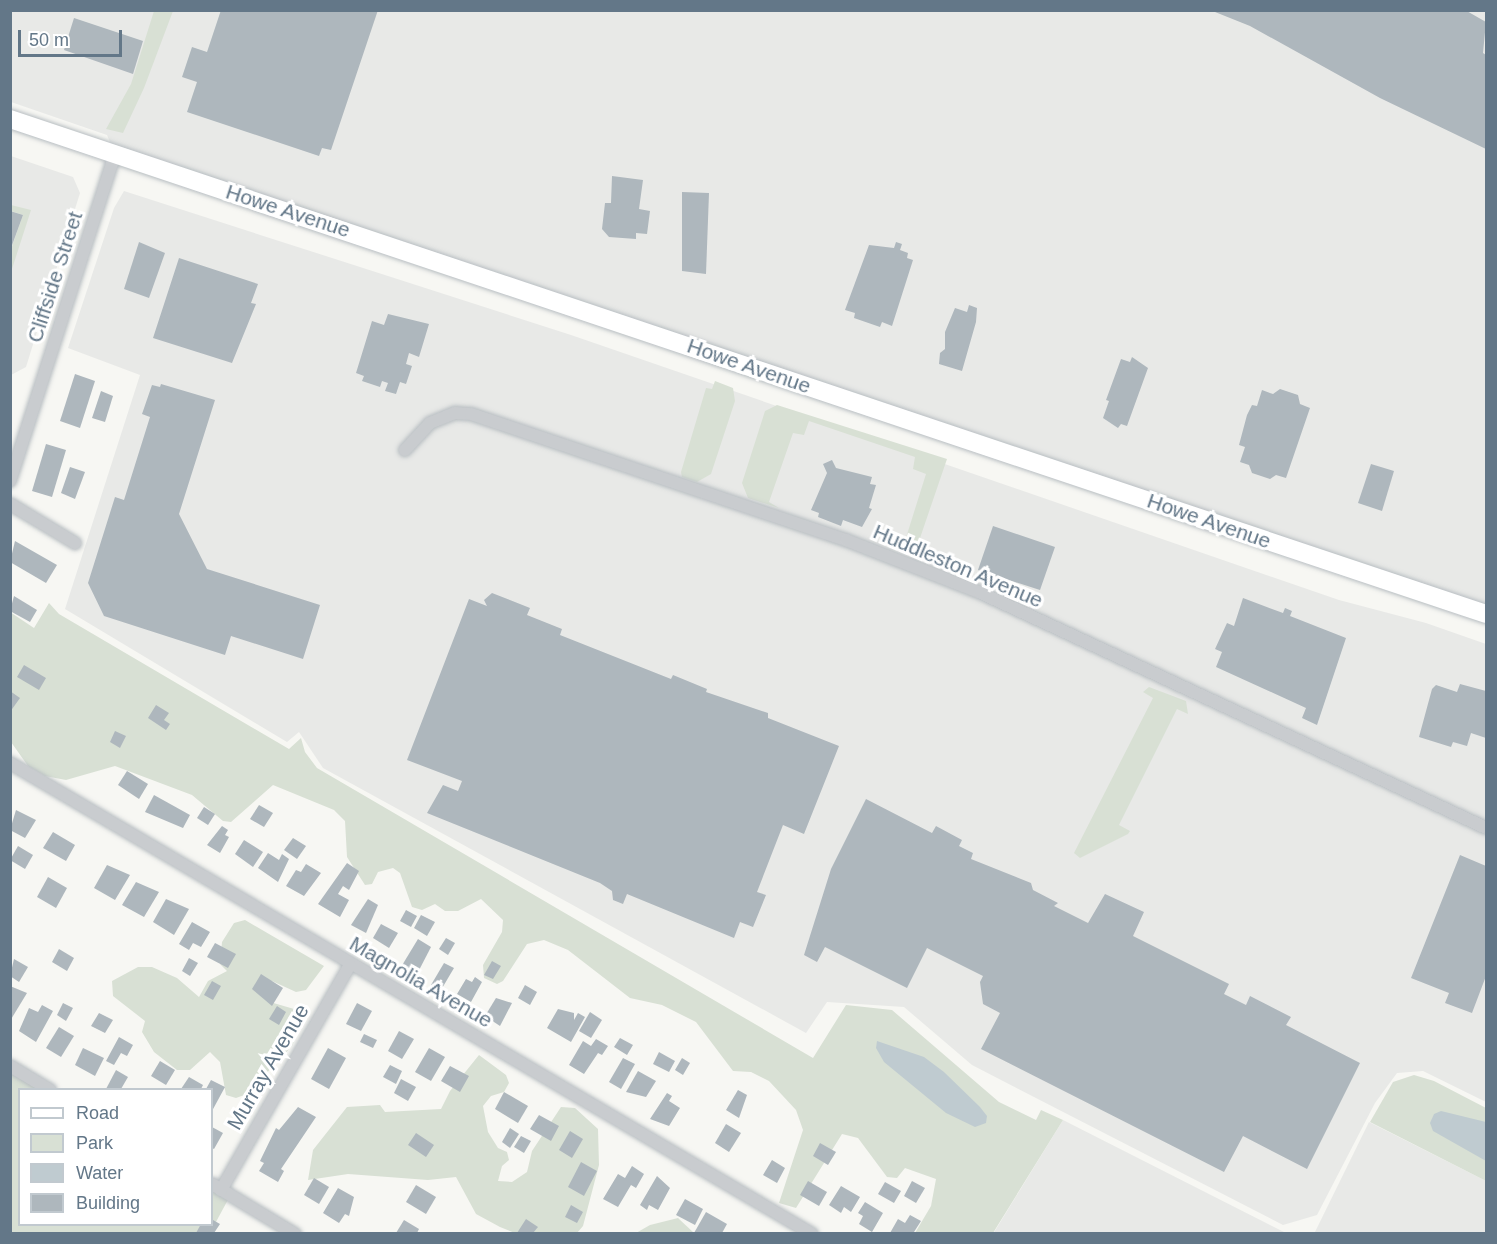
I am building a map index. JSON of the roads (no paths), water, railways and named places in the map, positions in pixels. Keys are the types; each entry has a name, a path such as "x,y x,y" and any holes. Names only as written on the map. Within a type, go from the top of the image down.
{"street":[{"name":"Howe Avenue","path":"10,119 1486,614"},
{"name":"Cliffside Street","path":"10,481 115,154"},
{"name":"Huddleston Avenue","path":"405,450 430,423 465,413 846,540 981,593 1486,828"},
{"path":"10,504 75,543"},
{"name":"Magnolia Avenue","path":"10,763 350,965 812,1233"},
{"name":"Murray Avenue","path":"216,1187 350,965"},
{"path":"10,1066 48,1088"},
{"path":"216,1187 295,1233"}],"water":[{"path":"877,1041 924,1057 944,1072 980,1107 987,1116 986,1123 975,1127 946,1113 884,1062 876,1048"},
{"path":"1441,1111 1486,1122 1486,1161 1433,1131 1430,1123 1434,1114"}]}
